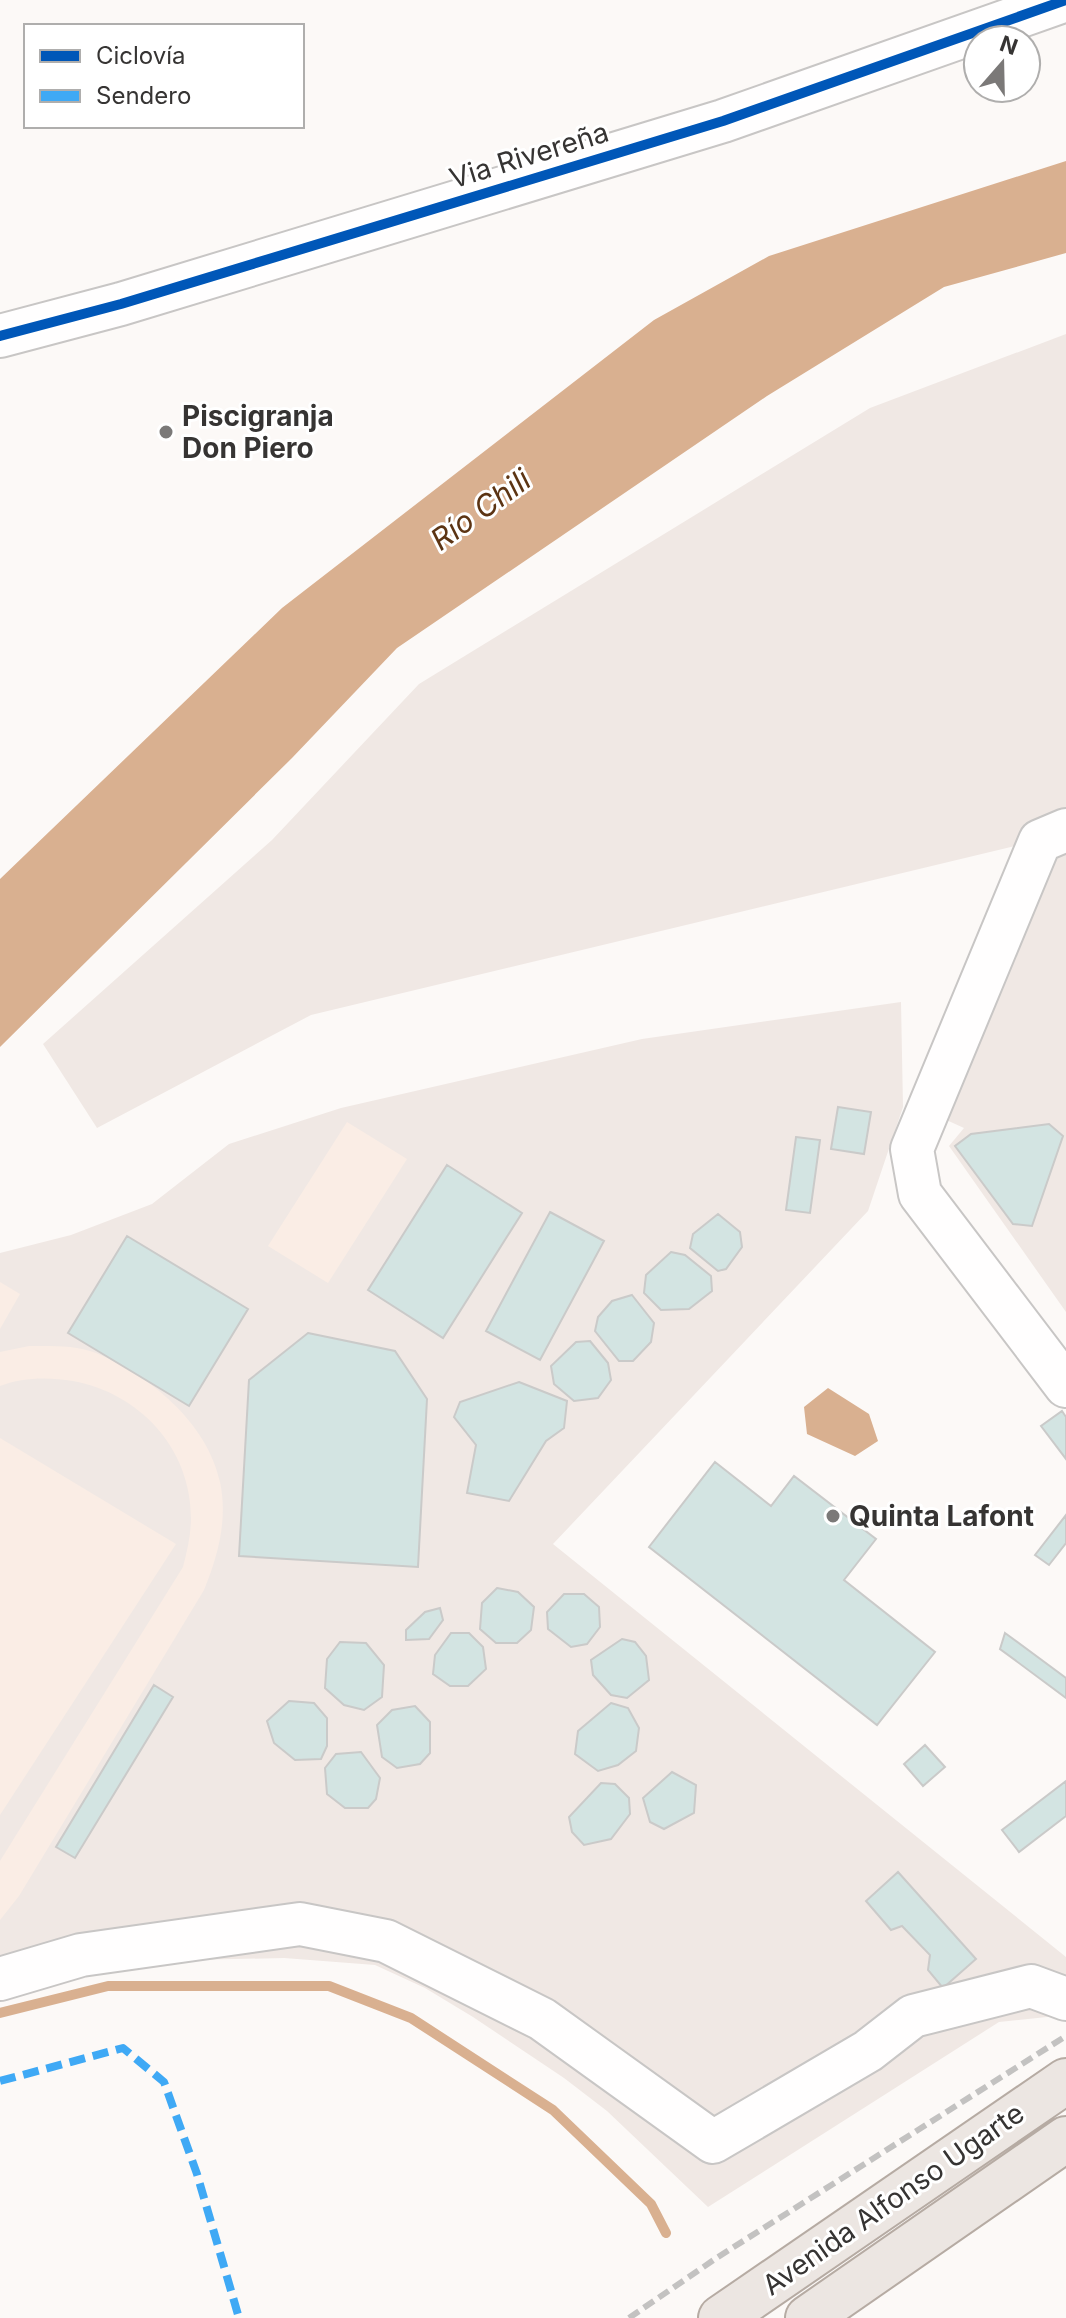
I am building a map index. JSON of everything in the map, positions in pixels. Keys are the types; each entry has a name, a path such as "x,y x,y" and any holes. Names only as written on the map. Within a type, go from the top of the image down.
{"main road":[{"name":"Avenida Alfonso Ugarte","path":"733,2310 1066,2081"},
{"name":"Avenida Alfonso Ugarte","path":"808,2318 1066,2139"}],"street":[{"name":"Via Rivereña","path":"0,336 121,304 723,121 1066,0"},
{"path":"1066,830 1040,841 912,1149 920,1194 1066,1386"},
{"path":"0,1979 81,1955 300,1924 386,1941 542,2019 713,2142 868,2051 913,2016 1031,1986 1066,1999"}],"shaded area":[{"path":"1066,334 1066,1312 949,1146 964,1128 909,1103 1015,846 311,1015 97,1128 43,1044 272,840 419,684 870,408"},
{"path":"901,1002 903,1107 868,1211 553,1544 1066,1957 1066,2002 1047,2017 999,2022 708,2207 607,2111 564,2078 425,1988 375,1965 284,1958 104,1962 0,1987 0,1253 71,1235 152,1204 229,1144 341,1108 642,1039"},
{"path":"347,1122 407,1159 328,1283 268,1246"},
{"path":"0,1282 20,1294 0,1329"},
{"path":"29,1346 88,1350 136,1374 156,1388 203,1440 220,1482 223,1510 214,1564 204,1590 19,1896 0,1920 0,1861 183,1567 191,1524 189,1493 182,1469 157,1428 139,1411 97,1387 73,1381 36,1379 0,1386 0,1352"},
{"path":"0,1438 176,1544 0,1815"}],"water":[{"name":"Río Chili","path":"1066,161 1066,253 944,287 767,396 397,648 292,758 0,1047 0,879 282,608 654,320 769,256"},
{"path":"828,1388 869,1414 878,1441 855,1456 807,1434 804,1407"}],"building":[{"path":"838,1107 871,1112 864,1154 831,1149"},
{"path":"1049,1124 1063,1136 1032,1226 1013,1224 955,1146 971,1134"},
{"path":"796,1137 820,1140 810,1213 786,1210"},
{"path":"447,1165 522,1213 443,1338 368,1290"},
{"path":"550,1212 604,1241 540,1360 486,1331"},
{"path":"718,1214 740,1232 742,1247 726,1269 718,1271 690,1248 693,1234"},
{"path":"127,1236 248,1309 189,1406 68,1333"},
{"path":"671,1252 685,1255 711,1276 712,1291 689,1309 661,1310 644,1293 646,1275"},
{"path":"632,1295 654,1323 651,1342 633,1361 619,1361 595,1331 598,1317 612,1301"},
{"path":"308,1333 395,1351 427,1399 418,1567 239,1556 249,1380"},
{"path":"590,1341 608,1363 611,1380 598,1398 574,1401 554,1384 551,1366 576,1342"},
{"path":"519,1382 567,1401 564,1428 546,1441 509,1501 467,1493 476,1445 454,1417 460,1402"},
{"path":"1062,1411 1066,1417 1066,1459 1041,1426"},
{"path":"715,1462 771,1506 794,1476 876,1539 844,1580 935,1652 877,1725 649,1547"},
{"path":"1066,1515 1066,1543 1049,1565 1035,1555"},
{"path":"497,1588 518,1592 534,1607 531,1630 517,1643 496,1643 480,1629 482,1603"},
{"path":"564,1594 584,1594 599,1607 600,1627 587,1644 571,1647 548,1629 547,1612"},
{"path":"440,1608 443,1620 429,1639 406,1640 406,1630 425,1612"},
{"path":"451,1633 469,1633 483,1647 486,1669 468,1686 450,1686 433,1674 435,1655"},
{"path":"1005,1633 1066,1678 1066,1698 1000,1649"},
{"path":"622,1639 635,1642 646,1656 649,1680 627,1698 611,1695 593,1675 591,1660"},
{"path":"340,1642 366,1643 384,1665 382,1697 364,1710 344,1705 325,1688 327,1659"},
{"path":"154,1685 173,1697 75,1858 56,1847"},
{"path":"289,1701 314,1703 327,1718 327,1746 321,1759 295,1760 274,1743 267,1721"},
{"path":"611,1703 628,1708 639,1728 636,1751 618,1765 598,1771 575,1754 578,1731"},
{"path":"415,1706 430,1722 430,1753 420,1764 397,1768 382,1757 377,1725 392,1710"},
{"path":"925,1745 945,1767 923,1786 904,1764"},
{"path":"361,1752 380,1778 376,1799 368,1808 345,1808 327,1794 325,1768 336,1754"},
{"path":"672,1772 696,1785 694,1813 664,1829 650,1822 643,1798"},
{"path":"1066,1781 1066,1816 1019,1852 1002,1830"},
{"path":"601,1783 615,1784 629,1798 630,1814 611,1839 584,1845 572,1832 569,1817"},
{"path":"898,1872 976,1959 943,1988 928,1970 930,1955 902,1926 891,1930 866,1901"}],"waterway":[{"path":"0,2013 108,1986 329,1986 411,2018 553,2110 651,2204 666,2233"}],"railway":[{"path":"629,2318 718,2257 1066,2036"}],"marked path":[{"path":"0,2081 123,2048 164,2082 197,2174 239,2318"}],"cycle path":[{"path":"0,336 121,304 723,121 1066,0"}],"place":[{"name":"Piscigranja Don Piero","path":"166,432"},
{"name":"Quinta Lafont","path":"833,1516"}]}
